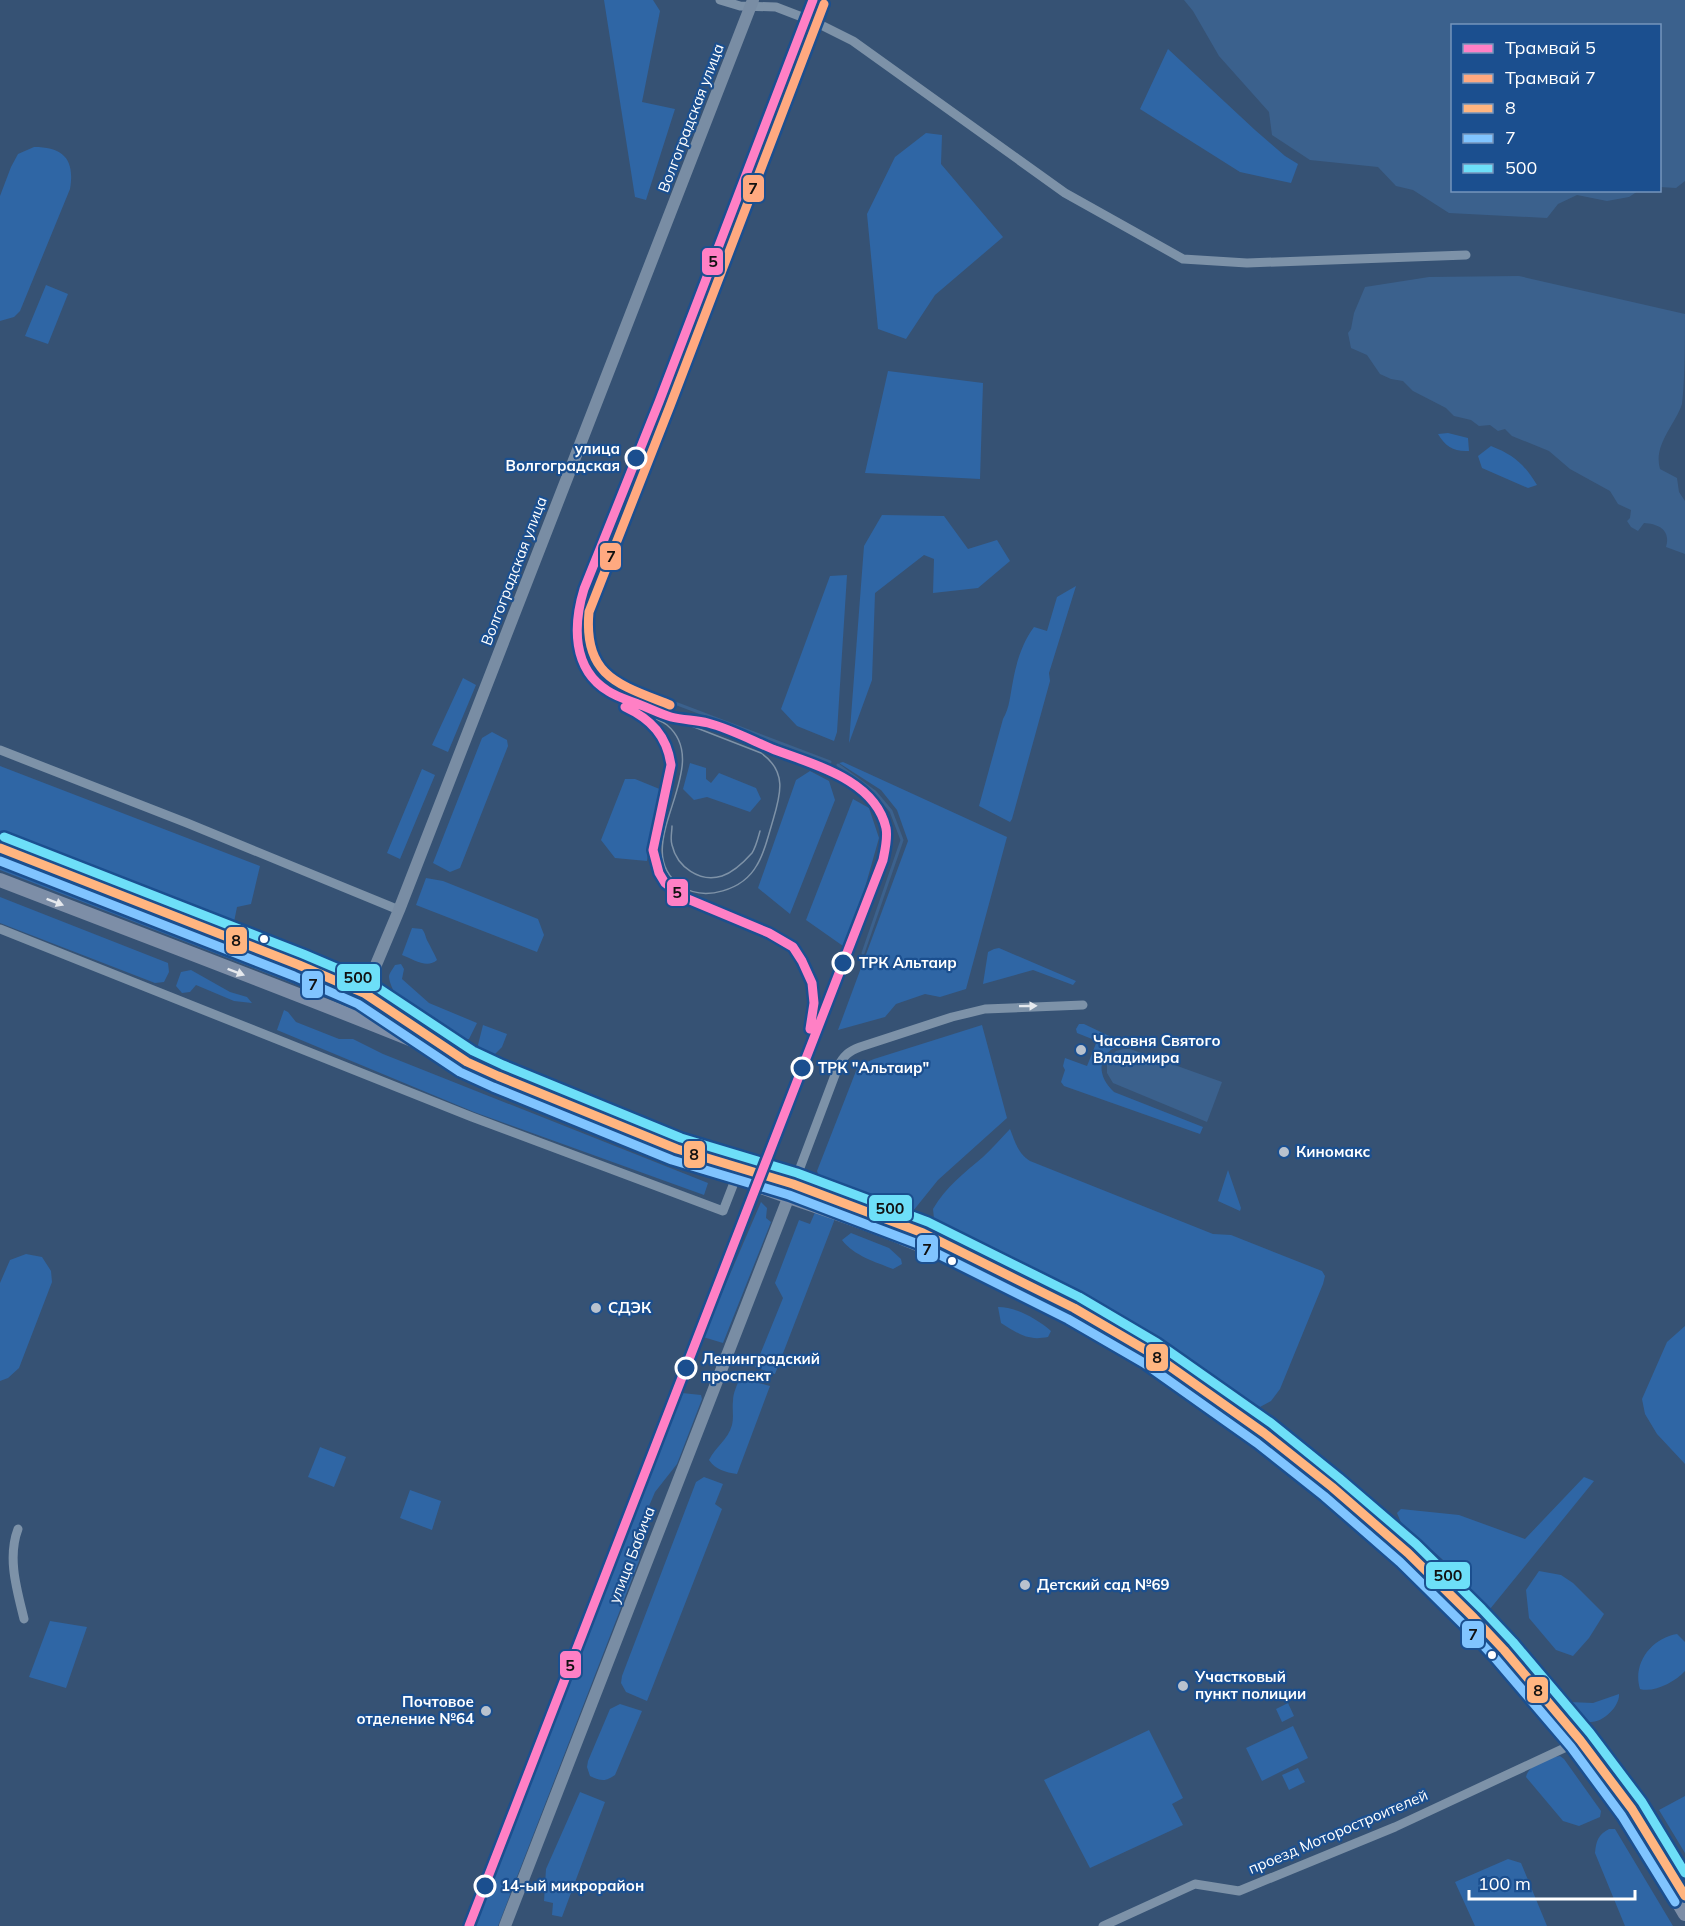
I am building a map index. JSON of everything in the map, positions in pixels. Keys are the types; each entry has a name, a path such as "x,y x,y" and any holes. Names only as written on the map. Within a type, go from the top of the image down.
{"main road":[{"path":"0,848 364,993 467,1062"},
{"path":"0,880 354,1017 677,1149 791,1190 911,1241 1068,1317 1144,1362 1199,1399 1316,1487 1417,1576 1576,1742 1632,1809 1685,1896"},
{"path":"1576,1742 1685,1914"}],"street":[{"path":"720,0 733,5 752,3 776,7 815,22 853,41 1065,193 1183,259 1247,263 1467,255"},
{"name":"Волгоградская улица","path":"354,1017 399,910 752,3"},
{"path":"0,750 187,823 399,910"},
{"path":"0,929 472,1117 723,1211 738,1172"},
{"path":"791,1190 838,1067 846,1055 860,1047 973,1011 1005,1007 1083,1005"},
{"name":"улица Бабича","path":"505,1926 791,1190"},
{"path":"18,1529 15,1538 13,1574 24,1619"},
{"name":"проезд Моторостроителей","path":"1103,1926 1195,1884 1239,1891 1395,1827 1576,1742"}],"shaded area":[{"path":"604,0 653,0 660,11 642,102 675,109 646,200 635,197"},
{"path":"1184,0 1685,0 1685,181 1676,188 1661,187 1661,24 1451,24 1451,192 1636,192 1629,197 1607,201 1577,195 1558,204 1547,218 1449,213 1413,190 1396,186 1378,167 1310,160 1272,135 1269,112 1219,56 1193,11"},
{"path":"1168,49 1255,130 1298,164 1291,183 1240,172 1140,109"},
{"path":"926,133 942,135 941,164 1003,237 935,295 906,339 878,329 867,214 895,157"},
{"path":"34,147 53,149 65,157 71,170 70,189 20,311 14,317 0,321 0,196 18,154"},
{"path":"1519,276 1685,314 1682,404 1662,443 1659,460 1660,469 1677,478 1679,492 1685,501 1685,554 1666,547 1667,536 1659,527 1644,523 1638,531 1631,527 1627,521 1631,510 1618,504 1610,491 1570,469 1549,451 1512,436 1505,429 1498,431 1490,425 1479,426 1471,420 1454,416 1446,408 1413,391 1403,381 1380,374 1367,355 1351,348 1348,333 1365,287 1429,277"},
{"path":"46,285 68,294 48,344 25,336"},
{"path":"888,371 983,383 980,479 865,473"},
{"path":"1448,433 1468,438 1469,451 1451,448 1438,434"},
{"path":"1491,446 1518,461 1537,485 1528,488 1482,468 1478,456"},
{"path":"882,515 944,516 968,549 997,540 1010,561 978,588 933,593 934,559 924,555 875,593 872,680 849,743 864,546"},
{"path":"847,575 837,732 834,741 797,726 781,709 830,576"},
{"path":"1076,586 1049,673 1050,681 1010,822 979,806 1008,705 1016,667 1023,645 1034,627 1047,631 1057,597"},
{"path":"463,678 476,685 448,752 432,745"},
{"path":"492,732 507,740 508,746 460,868 450,872 433,863 482,738"},
{"path":"843,762 1007,837 966,989 940,997 925,994 896,1004 885,1017 838,1030 908,841 897,810 881,790 839,763"},
{"path":"690,763 706,768 706,779 711,783 719,773 756,788 761,799 750,812 707,797 694,800 683,789"},
{"path":"0,766 260,866 251,904 237,907 234,922 0,831"},
{"path":"422,769 435,775 400,859 387,853"},
{"path":"810,771 829,781 835,800 790,914 758,888 796,780"},
{"path":"625,779 635,779 662,790 650,838 647,861 615,858 601,840"},
{"path":"853,799 869,808 879,838 864,891 843,946 806,920"},
{"path":"0,858 301,975 345,994 346,998 344,1002 339,1001 0,870"},
{"path":"426,878 443,881 538,919 544,935 537,952 416,905"},
{"path":"0,897 168,963 169,972 164,982 155,983 0,923"},
{"path":"412,928 422,929 424,932 437,960 433,963 415,961 402,955"},
{"path":"999,948 1076,981 1073,985 1033,970 983,984 988,952"},
{"path":"401,964 404,969 402,979 429,1003 477,1023 469,1039 456,1038 439,1031 416,1017 404,1006 394,992 389,977 395,965"},
{"path":"191,970 230,992 247,997 252,1003 234,1001 196,985 190,992 182,993 176,986 181,972"},
{"path":"284,1010 296,1022 339,1039 353,1039 383,1054 708,1183 704,1195 474,1112 277,1030"},
{"path":"1079,1024 1084,1024 1126,1044 1110,1051 1102,1063 1104,1078 1114,1092 1203,1127 1200,1134 1064,1086 1061,1082 1065,1070 1063,1066 1065,1058 1087,1066 1097,1041 1077,1033 1076,1029"},
{"path":"483,1025 507,1034 502,1047 495,1054 480,1051 478,1045"},
{"path":"982,1025 1007,1118 938,1180 913,1211 820,1179 817,1171 856,1071 862,1064"},
{"path":"1130,1049 1222,1082 1207,1122 1113,1083 1107,1073 1107,1061 1116,1051"},
{"path":"1010,1129 1020,1151 1030,1161 1213,1234 1231,1235 1322,1271 1325,1276 1323,1284 1280,1389 1271,1401 1260,1407 1249,1403 1115,1315 944,1230 942,1223 934,1219 933,1209 938,1201"},
{"path":"1228,1170 1241,1208 1240,1211 1218,1201"},
{"path":"761,1202 767,1208 766,1218 771,1222 723,1343 703,1337"},
{"path":"816,1210 836,1216 775,1374 755,1367 783,1298 775,1283 799,1220 810,1224"},
{"path":"851,1233 889,1248 901,1259 902,1264 893,1269 859,1254 842,1240"},
{"path":"26,1254 42,1257 51,1271 52,1282 19,1368 8,1378 0,1381 0,1283 10,1260"},
{"path":"998,1307 1019,1311 1033,1318 1051,1331 1048,1337 1023,1336 1001,1323"},
{"path":"1685,1326 1685,1464 1657,1434 1645,1414 1642,1399 1667,1342"},
{"path":"740,1378 770,1386 737,1474 721,1470 709,1460 730,1430 733,1422 735,1389"},
{"path":"682,1393 701,1395 702,1399 677,1464 655,1492 641,1525 643,1533 639,1561 498,1926 473,1926"},
{"path":"320,1447 346,1457 334,1487 308,1477"},
{"path":"704,1477 723,1484 715,1504 722,1509 647,1701 626,1692 621,1683 622,1676 696,1482"},
{"path":"1584,1477 1594,1481 1490,1609 1442,1559 1402,1525 1397,1513 1401,1509 1459,1515 1525,1539"},
{"path":"410,1490 441,1501 432,1530 400,1518"},
{"path":"1539,1571 1561,1575 1573,1583 1604,1614 1589,1638 1573,1656 1556,1650 1529,1618 1526,1590"},
{"path":"50,1621 87,1627 66,1688 29,1677"},
{"path":"1677,1634 1685,1642 1685,1671 1664,1686 1640,1689 1639,1670 1646,1653 1652,1646 1668,1636"},
{"path":"1619,1694 1614,1708 1605,1717 1595,1722 1584,1719 1569,1702 1593,1703"},
{"path":"1288,1703 1294,1716 1282,1722 1276,1709"},
{"path":"620,1704 642,1711 615,1775 606,1780 597,1779 590,1776 588,1761 610,1709"},
{"path":"1293,1726 1308,1758 1262,1781 1246,1748"},
{"path":"1149,1730 1183,1798 1172,1804 1183,1825 1090,1868 1044,1780"},
{"path":"1560,1756 1601,1811 1600,1817 1579,1826 1563,1821 1526,1777 1535,1765"},
{"path":"1298,1768 1305,1782 1289,1790 1282,1775"},
{"path":"580,1792 605,1802 562,1917 552,1915 553,1903 544,1901 546,1869"},
{"path":"1685,1796 1685,1853 1659,1810"},
{"path":"1609,1829 1615,1829 1673,1926 1625,1926 1595,1853 1598,1839"},
{"path":"1508,1859 1521,1863 1547,1926 1475,1926 1455,1882"}],"waterway":[{"path":"659,697 830,762"},
{"path":"838,765 875,792 891,811 902,840 863,953"}],"tram line":[{"name":"5","path":"469,1926 883,860 886,828 880,811 857,786 825,769 725,728 671,717 615,695 596,682 582,659 578,645 578,617 584,589 659,402 813,0"},
{"name":"7","path":"670,705 621,684 599,665 592,651 589,612 824,4"},
{"name":"5","path":"625,707 650,723 662,737 669,755 671,765 653,850 659,873 665,883 683,897 769,933 793,947 812,983 814,1003 810,1029"},
{"path":"634,711 667,725 680,742 682,763 679,784 665,829 662,851 666,870 681,886 691,891 701,893 723,891 743,881 751,874 759,861 777,806 779,778 776,769 761,753 666,716"},
{"path":"672,826 671,843 679,860 698,875 714,878 731,872 752,853 760,831"}],"transit line":[{"name":"500","path":"4,837 369,982 473,1051 503,1065 681,1138 797,1173 928,1222 1079,1297 1157,1343 1271,1423 1339,1478 1416,1544 1482,1609 1590,1733 1642,1802 1685,1873"},
{"name":"8","path":"0,848 299,965 364,993 467,1062 498,1076 677,1149 793,1184 923,1233 1074,1308 1151,1353 1264,1433 1332,1487 1408,1553 1474,1618 1580,1740 1632,1809 1685,1896"},
{"name":"7","path":"0,861 294,976 358,1004 460,1072 493,1087 672,1160 789,1195 918,1244 1068,1319 1144,1363 1257,1443 1324,1496 1400,1562 1465,1626 1571,1747 1622,1816 1675,1902"}],"place":[{"name":"улица Волгоградская","path":"636,458"},
{"name":"ТРК Альтаир","path":"843,963"},
{"name":"Часовня Святого Владимира","path":"1081,1050"},
{"name":"ТРК \"Альтаир\"","path":"802,1068"},
{"name":"Киномакс","path":"1284,1152"},
{"name":"СДЭК","path":"596,1308"},
{"name":"Ленинградский проспект","path":"686,1368"},
{"name":"Детский сад №69","path":"1025,1585"},
{"name":"Участковый пункт полиции","path":"1183,1686"},
{"name":"Почтовое отделение №64","path":"486,1711"},
{"name":"14-ый микрорайон","path":"485,1886"}]}
